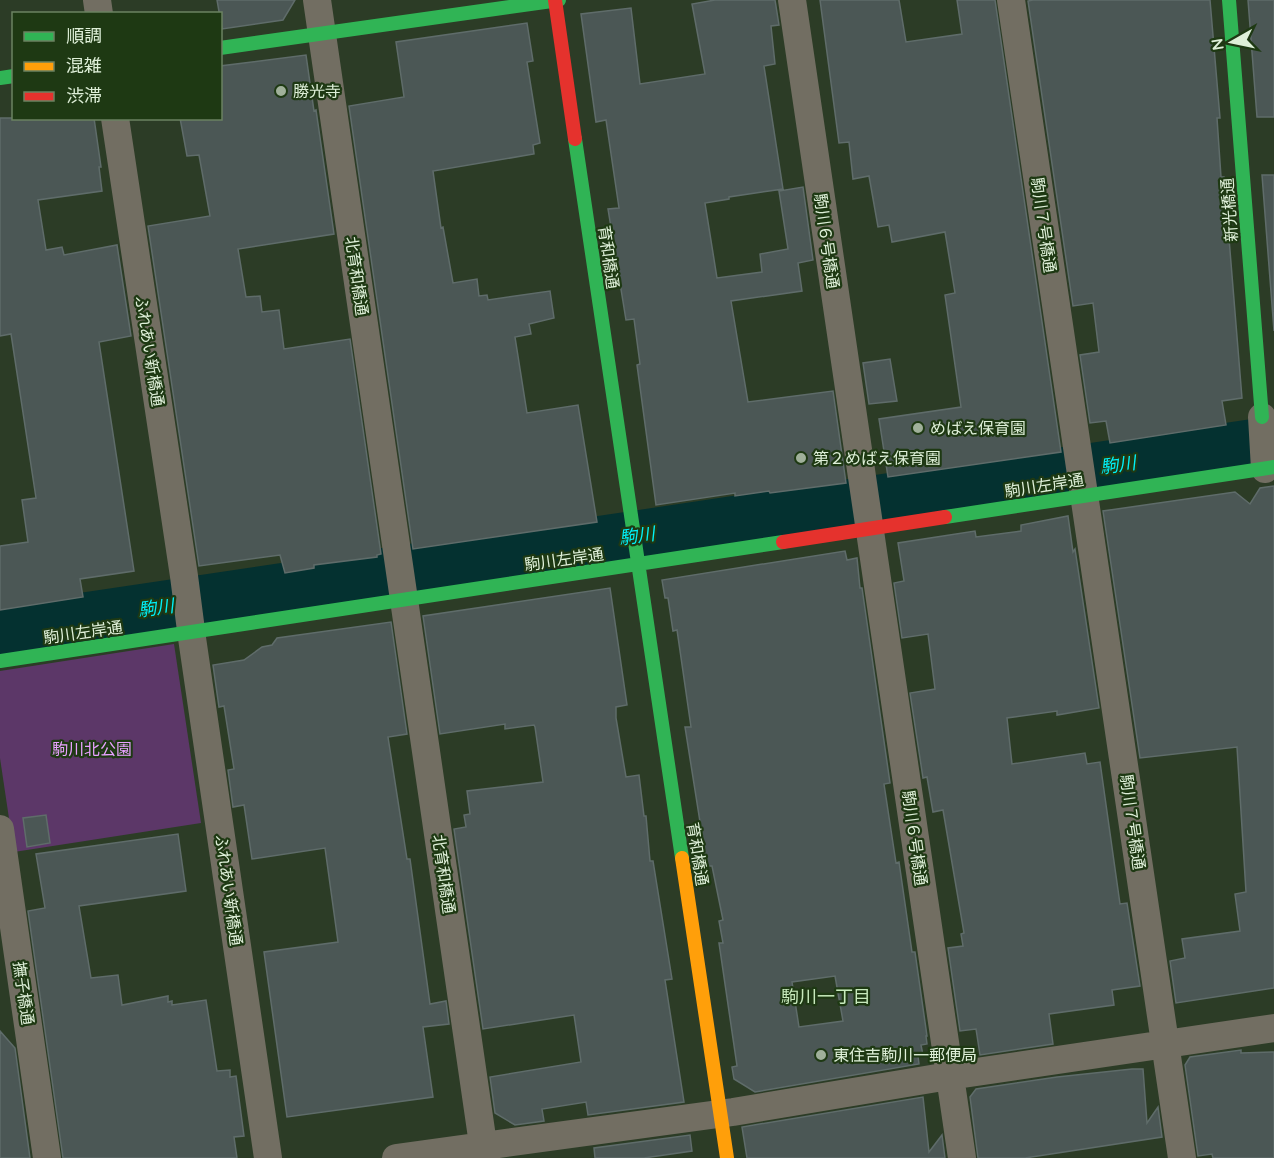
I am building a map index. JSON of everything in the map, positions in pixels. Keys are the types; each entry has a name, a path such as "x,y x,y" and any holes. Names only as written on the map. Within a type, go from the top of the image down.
{"street":[{"name":"北育和橋通","path":"317,0 484,1152"},
{"path":"222,48 556,0"},
{"name":"育和橋通","path":"556,0 636,560 727,1158"},
{"name":"駒川６号橋通","path":"792,0 962,1158"},
{"name":"駒川７号橋通","path":"1011,0 1182,1158"},
{"name":"新光橋通","path":"1229,0 1262,417"},
{"name":"ふれあい新橋通","path":"115,120 268,1158"},
{"path":"1262,417 1268,464"},
{"name":"駒川左岸通","path":"0,661 190,628 1083,490 1268,464"},
{"name":"撫子橋通","path":"0,828 47,1158"},
{"path":"396,1158 484,1152 950,1076 1274,1028"}],"green space":[{"name":"駒川北公園","path":"174,644 201,823 14,852 0,758 0,671"}],"building":[{"path":"217,0 295,0 283,20 222,29 222,12 219,12"},
{"path":"715,0 775,0 779,25 771,26 775,64 764,66 783,189 705,203 717,278 762,272 760,254 788,249 779,191 803,187 813,260 798,263 802,291 731,301 748,402 833,391 846,483 770,493 769,491 735,496 735,493 656,505 637,365 640,364 634,319 626,320 608,209 619,208 606,120 596,122 581,14 631,8 640,84 705,74 692,4"},
{"path":"820,0 899,0 906,42 962,34 957,0 995,0 1061,452 888,477 879,419 961,407 945,295 955,293 945,232 892,242 889,225 878,227 869,176 853,179 849,142 839,143"},
{"path":"1210,0 1220,118 1217,118 1221,177 1224,177 1242,398 1222,401 1226,425 1110,443 1106,421 1090,423 1080,355 1099,352 1093,303 1073,306 1028,1"},
{"path":"1248,0 1274,0 1274,117 1257,117"},
{"path":"527,23 533,61 527,62 540,143 533,145 534,154 433,171 441,228 443,227 453,283 477,279 479,296 487,295 488,300 550,291 554,318 529,324 531,334 515,337 527,413 578,405 597,522 413,549 349,106 404,97 396,42"},
{"path":"306,55 334,234 238,249 246,297 260,296 262,312 279,310 284,349 350,339 381,554 377,557 314,565 314,568 285,573 280,555 199,566 148,226 210,216 199,155 187,156 180,120 222,120 222,66"},
{"path":"0,118 94,120 102,191 38,200 46,250 62,247 64,255 117,245 131,336 99,342 134,571 80,579 83,597 0,610 0,546 28,542 22,500 36,498 11,334 0,336"},
{"path":"1262,175 1274,175 1274,331"},
{"path":"890,359 897,401 869,404 863,363"},
{"path":"1274,486 1274,988 1176,1003 1170,961 1185,958 1182,939 1240,931 1235,894 1246,892 1237,747 1140,758 1103,511 1235,492 1250,504 1260,488"},
{"path":"1068,516 1099,708 1057,715 1057,711 1007,718 1012,764 1085,753 1087,764 1100,762 1120,904 1127,903 1140,986 1112,990 1114,1005 1049,1014 1053,1044 980,1055 976,1029 960,1031 948,948 963,946 961,934 964,933 943,810 933,812 927,777 923,778 910,693 935,689 928,634 902,638 894,583 904,581 898,543 975,531 976,537 1021,531 1021,525"},
{"path":"845,551 847,560 857,558 890,783 884,784 896,863 899,862 912,952 915,952 927,1036 927,1044 921,1045 923,1055 918,1056 919,1064 755,1092 734,1079 732,1067 737,1066 719,943 723,943 719,921 723,920 712,866 707,866 685,727 691,727 677,630 673,631 668,598 665,598 662,580","holes":["835,976 843,1021 799,1027 792,982"]},
{"path":"610,588 627,705 616,707 616,718 626,777 639,775 650,861 653,861 672,979 665,980 684,1102 588,1115 586,1102 542,1109 544,1121 515,1125 495,1113 490,1077 581,1062 574,1015 483,1029 454,829 466,827 464,815 470,814 467,791 543,782 535,727 534,725 505,729 505,724 440,734 423,616"},
{"path":"391,622 407,734 388,737 407,859 410,859 430,1004 446,1001 449,1024 423,1027 433,1097 287,1117 264,952 338,942 325,848 252,859 244,805 233,807 228,770 234,769 224,706 219,707 213,665 244,660 262,647 272,645 277,638"},
{"path":"46,815 50,843 27,847 23,818"},
{"path":"178,834 186,891 79,906 91,978 118,975 122,1005 168,996 168,1002 172,1001 172,1005 206,1000 217,1071 230,1070 230,1077 236,1076 244,1136 234,1137 237,1158 63,1158 28,911 45,908 36,854"},
{"path":"0,1031 15,1048 30,1158 0,1158"},
{"path":"1241,1050 1241,1053 1274,1052 1274,1158 1213,1158 1212,1154 1198,1156 1185,1065 1190,1057"},
{"path":"1143,1069 1147,1123 1158,1107 1162,1137 1025,1158 978,1158 970,1097 976,1089"},
{"path":"923,1097 929,1152 942,1135 945,1158 747,1158 742,1127"},
{"path":"690,1135 692,1151 644,1158 595,1158 594,1148"}],"waterway":[{"name":"駒川","path":"0,631 1274,442"}],"traffic: fast":[{"path":"222,48 559,0"},
{"path":"1229,0 1262,417"},
{"path":"0,78 12,76"},
{"path":"575,139 682,858"},
{"path":"945,517 1274,467"},
{"path":"0,661 783,542"}],"traffic: slow":[{"path":"682,858 727,1158"}],"traffic: jam":[{"path":"555,0 575,139"},
{"path":"783,542 945,517"}],"place":[{"name":"勝光寺","path":"281,91"},
{"name":"めばえ保育園","path":"918,428"},
{"name":"第２めばえ保育園","path":"801,458"},
{"name":"東住吉駒川一郵便局","path":"821,1055"}],"district":[{"name":"駒川一丁目","path":"826,997"}]}
